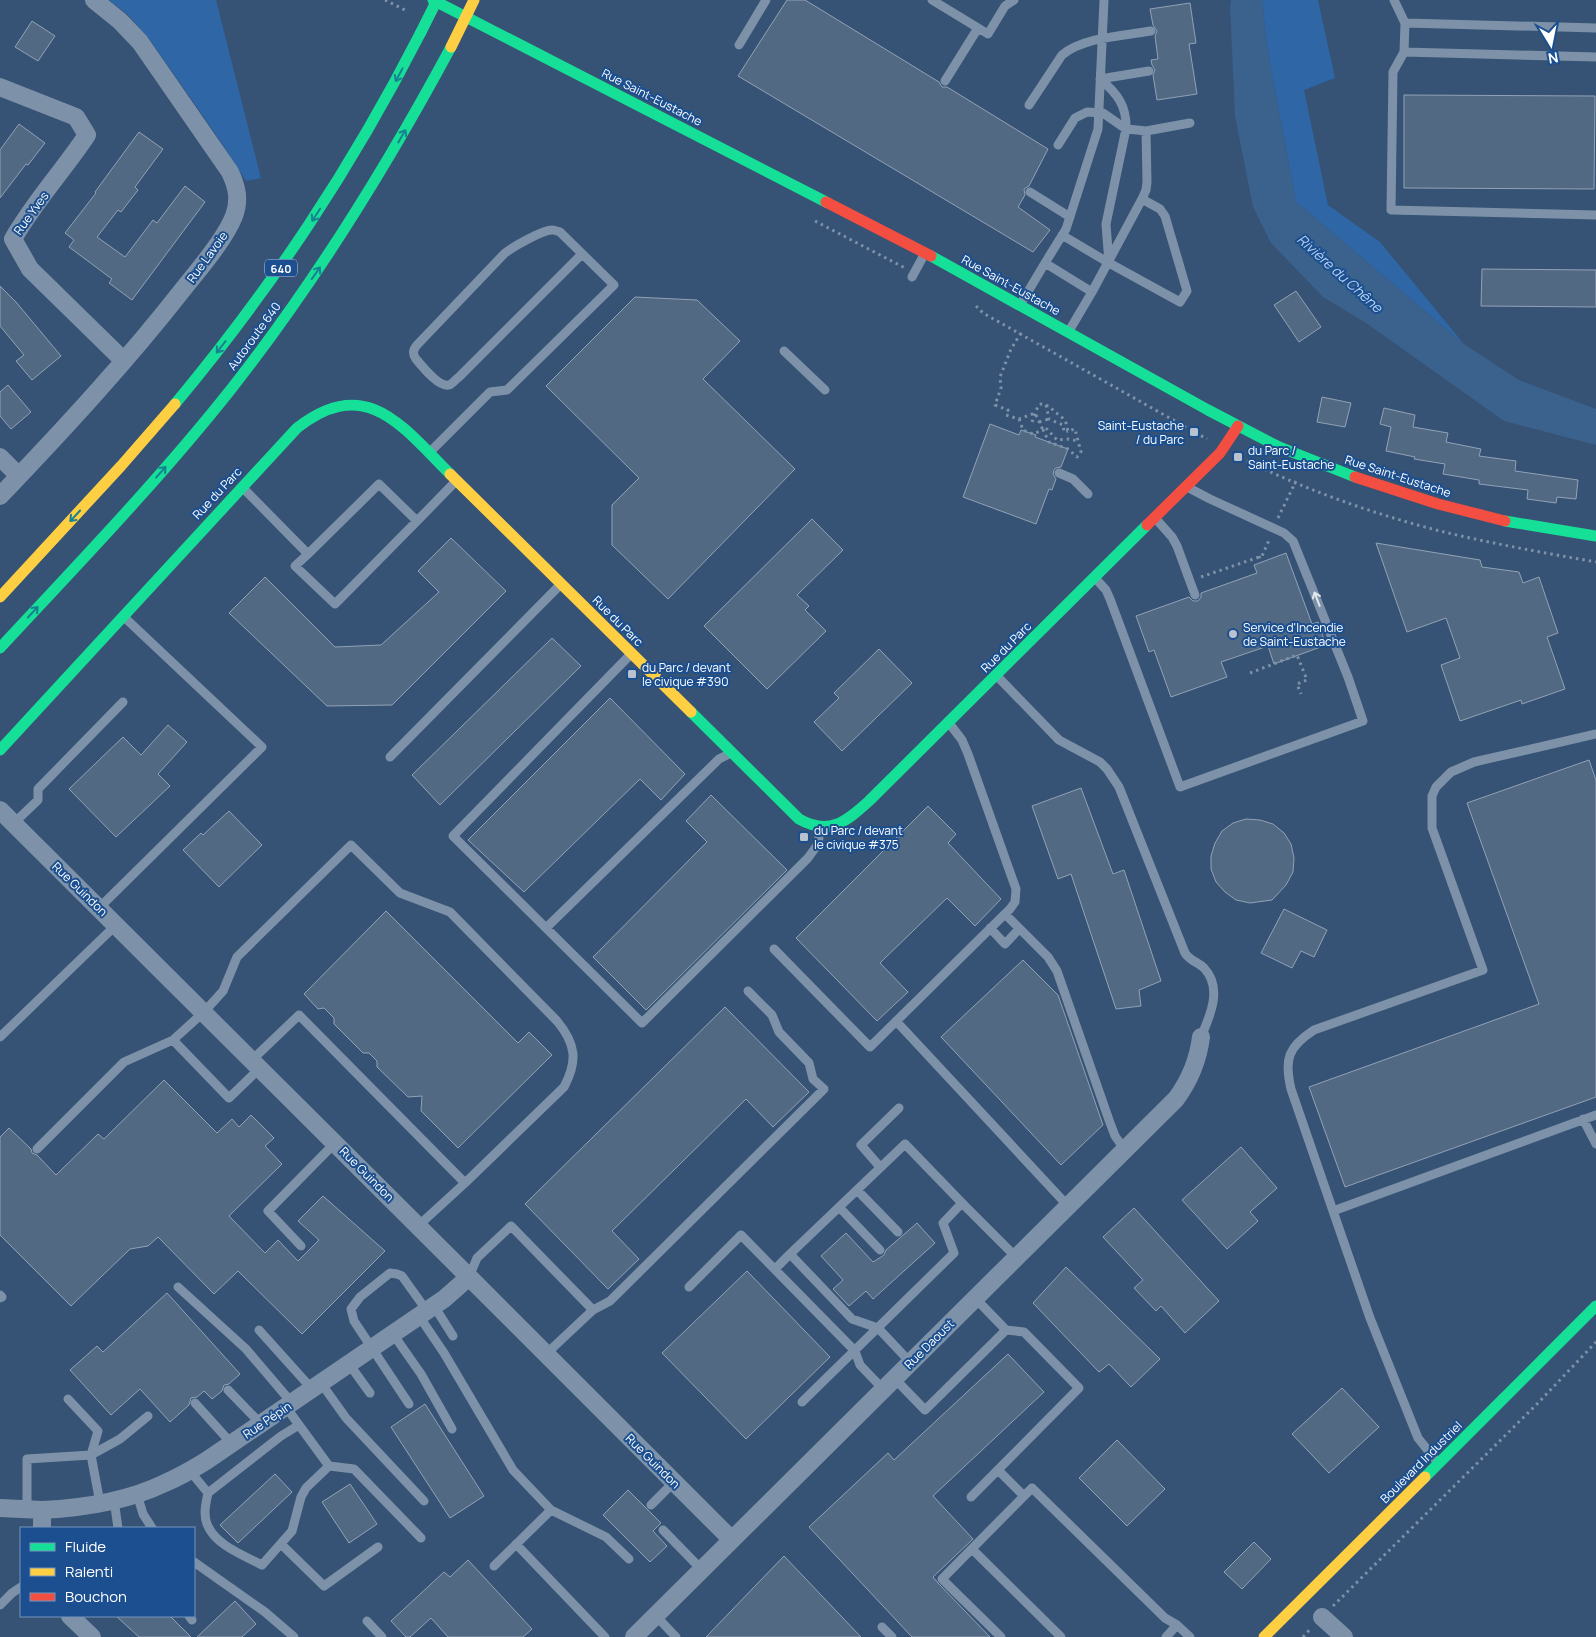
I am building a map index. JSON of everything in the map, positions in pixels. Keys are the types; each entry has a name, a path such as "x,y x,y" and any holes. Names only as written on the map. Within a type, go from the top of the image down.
{"main road":[{"name":"Rue Saint-Eustache","path":"433,0 925,253 1277,446 1326,466 1424,500 1507,521 1596,536"},
{"name":"Autoroute 640","path":"0,597 160,423 206,367 284,263 326,200 379,111 437,0"},
{"name":"Autoroute 640","path":"0,648 175,457 233,387 288,313 342,234 411,121 451,48 474,0"},
{"name":"Rue du Parc","path":"0,750 286,438 307,419 326,409 338,406 361,405 380,411 400,424 799,819 811,826 838,825 858,813 1095,578 1220,453 1238,426"},
{"name":"Boulevard Industriel","path":"1264,1637 1596,1306"}],"street":[{"name":"Rue Lavoie","path":"0,496 124,361 168,309 227,229 236,211 238,193 233,178 224,162 140,42 120,21 94,0"},
{"name":"Rue Yves","path":"0,87 76,117 87,135 41,200 25,218 13,239 30,270 124,361"},
{"path":"0,457 19,476"},
{"name":"Rue Guindon","path":"0,810 732,1540"},
{"name":"Rue Daoust","path":"634,1637 1176,1099 1188,1082 1201,1038"},
{"name":"Rue Pépin","path":"0,1508 71,1508 137,1494 166,1483 190,1471 232,1444 427,1311 470,1277"},
{"path":"34,1509 42,1527"},
{"path":"71,1617 92,1637"},
{"path":"1322,1618 1344,1637"}],"lane":[{"path":"740,45 766,0"},
{"path":"932,0 988,34 1005,6 1014,0"},
{"path":"1020,305 1062,236 1070,217 1098,129 1104,0"},
{"path":"1394,0 1405,23 1404,52 1393,72 1391,210 1596,215"},
{"path":"1405,23 1596,28"},
{"path":"945,81 978,28"},
{"path":"1029,105 1062,55 1077,46 1102,39 1151,31"},
{"path":"1404,52 1596,57"},
{"path":"1100,79 1149,71"},
{"path":"1100,79 1111,88 1121,102 1126,117 1126,129 1106,224 1109,264"},
{"path":"1058,146 1075,118 1087,112 1099,112 1106,115 1126,129 1146,130 1190,124"},
{"path":"1068,332 1109,264 1146,190 1146,130"},
{"path":"1030,192 1070,217"},
{"path":"1062,236 1180,302 1187,291 1165,216 1160,209 1142,199"},
{"path":"430,453 490,392 506,390 614,285 560,232 546,231 513,247 505,253 417,344 413,355 416,360 442,385 449,385 582,254"},
{"path":"912,277 925,253"},
{"path":"1045,263 1092,292"},
{"path":"784,351 824,390"},
{"path":"1059,473 1073,480 1088,494"},
{"path":"417,521 379,484 295,566 335,604 417,521 457,480"},
{"path":"1095,578 1106,590 1110,599 1180,787 1364,721 1297,548 1289,536 1186,486"},
{"path":"242,487 308,554"},
{"path":"1155,518 1172,537 1195,595"},
{"path":"390,757 561,584"},
{"path":"100,908 262,747 123,616"},
{"path":"631,654 453,836 642,1023 808,858 818,844 820,827"},
{"path":"996,675 1059,740 1100,762 1107,769 1119,788 1185,953 1189,959 1204,968 1212,985 1214,1005 1201,1038"},
{"path":"13,824 38,800 38,789 123,702"},
{"path":"774,948 870,1047 1015,902 1016,889 968,754 962,740 949,722"},
{"path":"1439,1464 1418,1438 1370,1318 1291,1090 1288,1070 1290,1053 1295,1044 1314,1030 1483,970 1432,828 1431,806 1436,786 1451,772 1474,762 1596,734"},
{"path":"546,928 718,759 731,753"},
{"path":"37,1150 124,1062 173,1040 204,1012 224,991 236,957 351,845 400,893 450,912 557,1021 570,1039 573,1063 570,1076 564,1087 418,1226"},
{"path":"1005,914 1048,957 1058,971 1115,1136 1125,1150"},
{"path":"0,1037 116,925"},
{"path":"990,928 1005,944 1019,929"},
{"path":"546,1354 593,1310 610,1301 824,1089 814,1079 810,1063 779,1032 772,1015 748,991"},
{"path":"173,1040 230,1098 256,1064 300,1015 465,1183"},
{"path":"896,1021 1068,1206"},
{"path":"880,1167 861,1145 899,1108"},
{"path":"1333,1211 1596,1115"},
{"path":"1583,1119 1596,1144"},
{"path":"301,1246 268,1211 335,1143"},
{"path":"775,1269 905,1144 1016,1257"},
{"path":"857,1190 898,1232"},
{"path":"802,1402 954,1253 943,1223 962,1203"},
{"path":"838,1207 880,1250"},
{"path":"470,1277 477,1258 511,1226 593,1310"},
{"path":"689,1287 741,1235 854,1351 860,1365 925,1410 1006,1330"},
{"path":"790,1254 852,1318 878,1328 910,1362"},
{"path":"409,1404 354,1321 351,1308 360,1296 384,1276 390,1273 402,1276 427,1311 453,1336"},
{"path":"178,1287 246,1349 289,1405 299,1425 329,1466 354,1469 421,1538"},
{"path":"971,1497 1079,1388 1024,1332 1006,1330 975,1298"},
{"path":"427,1311 444,1353 513,1470 551,1510 606,1537 629,1559"},
{"path":"259,1330 317,1386 424,1501"},
{"path":"393,1334 421,1374 452,1429"},
{"path":"349,1364 370,1392"},
{"path":"228,1390 261,1424"},
{"path":"68,1399 98,1431 92,1455 118,1527"},
{"path":"195,1403 232,1444"},
{"path":"34,1509 27,1459 92,1455 120,1439 148,1416"},
{"path":"299,1425 281,1436 208,1493 205,1509 207,1523 217,1538 225,1545 262,1565 292,1531 301,1497 306,1488 329,1466"},
{"path":"998,1470 1024,1496"},
{"path":"190,1471 208,1493"},
{"path":"651,1505 674,1482"},
{"path":"1001,1637 942,1579 1032,1488 1165,1618 1178,1625 1190,1637"},
{"path":"137,1494 143,1514 151,1527"},
{"path":"494,1566 551,1510"},
{"path":"664,1530 702,1570"},
{"path":"281,1544 324,1586 378,1547"},
{"path":"516,1544 606,1637"},
{"path":"972,1548 1061,1637"},
{"path":"195,1563 265,1612 294,1637"},
{"path":"0,1605 20,1588"},
{"path":"656,1616 676,1637"},
{"path":"367,1621 382,1637"},
{"path":"1166,1637 1178,1625"},
{"path":"882,1627 892,1637"}],"path":[{"path":"971,303 983,313 1194,432"},
{"path":"1024,328 1011,349 1000,377 1001,388 995,405 1008,410 1006,415 1019,419 1035,413"},
{"path":"1032,422 1041,404 1046,405 1064,419 1068,431"},
{"path":"1046,405 1049,419"},
{"path":"1035,413 1039,422 1049,442 1068,449 1077,457 1080,452 1075,429 1064,432 1063,426 1049,419 1039,422"},
{"path":"1019,419 1023,430 1033,434 1047,429 1057,440 1069,439 1078,441"},
{"path":"1278,518 1298,476"},
{"path":"1190,581 1262,556 1270,538"},
{"path":"1259,556 1261,563"},
{"path":"1581,559 1596,562"},
{"path":"1250,673 1297,655 1307,680 1298,684 1301,694"},
{"path":"1338,1602 1596,1342"},
{"path":"1303,1637 1308,1632"}],"shaded area":[{"path":"109,0 216,0 261,178 246,181 150,40 128,15"},
{"path":"1262,0 1318,0 1335,78 1304,90 1328,205 1380,242 1464,344 1296,202 1267,48"}],"water":[{"name":"Rivière du Chêne","path":"1231,0 1262,0 1267,48 1296,202 1464,344 1519,380 1596,409 1596,445 1504,421 1366,323 1323,297 1271,243 1253,207 1235,116"}],"building":[{"path":"787,0 805,0 939,82 942,87 947,87 1048,149 1029,186 1024,189 1025,195 1018,207 1050,230 1033,252 738,76"},
{"path":"1190,3 1196,43 1189,44 1197,94 1157,100 1153,75 1155,70 1151,60 1158,59 1155,36 1157,31 1153,25 1150,9"},
{"path":"32,21 55,36 38,61 15,47"},
{"path":"1404,95 1595,96 1594,189 1404,188"},
{"path":"19,124 45,143 0,198 0,150"},
{"path":"139,132 163,149 135,187 138,190 121,212 118,210 97,237 125,257 153,220 157,223 185,186 205,202 132,300 109,283 112,279 69,247 74,240 65,233"},
{"path":"1482,269 1596,270 1596,307 1481,306"},
{"path":"0,286 16,302 61,356 32,380 16,361 24,355 0,326"},
{"path":"1296,291 1321,327 1299,342 1274,305"},
{"path":"635,297 697,300 740,341 703,379 795,469 668,599 612,545 612,505 639,478 546,386"},
{"path":"8,385 31,412 11,429 0,416 0,392"},
{"path":"1322,397 1351,403 1345,427 1317,422"},
{"path":"1384,408 1415,415 1413,427 1448,433 1446,442 1481,449 1479,456 1516,461 1515,471 1578,480 1576,499 1557,497 1556,503 1527,499 1528,490 1479,484 1479,480 1443,474 1445,464 1414,459 1415,457 1386,451 1391,427 1380,424"},
{"path":"990,424 1019,435 1021,430 1068,449 1061,467 1054,470 1053,474 1056,479 1052,490 1049,489 1036,524 963,497"},
{"path":"812,519 843,550 797,595 809,606 805,610 826,631 767,689 704,626"},
{"path":"451,538 506,591 392,705 327,706 229,613 265,577 335,647 381,645 439,592 418,571"},
{"path":"1376,543 1480,560 1482,567 1519,572 1523,583 1539,577 1558,633 1547,637 1565,689 1522,704 1521,700 1460,721 1441,665 1460,658 1446,618 1407,632"},
{"name":"Service d'Incendie de Saint-Eustache","path":"1286,553 1312,624 1318,622 1326,645 1274,664 1268,646 1221,662 1227,677 1171,697 1154,650 1149,652 1136,616 1189,597 1193,601 1198,601 1201,593 1257,573 1254,565"},
{"path":"552,638 581,666 440,805 412,775"},
{"path":"879,649 912,683 842,751 814,722 839,698 834,693"},
{"path":"610,698 685,774 661,800 640,779 524,892 468,840"},
{"path":"168,725 187,742 158,774 170,786 116,837 69,789 123,737 141,755"},
{"path":"1589,760 1596,780 1596,1097 1345,1187 1309,1087 1539,1004 1467,803"},
{"path":"1081,788 1113,874 1124,870 1161,981 1139,990 1141,1006 1116,1009 1071,874 1058,879 1032,806"},
{"path":"711,795 787,870 646,1010 593,957 707,842 686,821"},
{"path":"928,806 956,834 948,843 1001,899 975,926 947,898 880,963 908,992 877,1021 796,938"},
{"path":"229,811 262,845 219,887 183,850"},
{"path":"1246,819 1260,820 1273,824 1284,833 1291,844 1294,858 1293,872 1286,885 1272,900 1250,903 1236,900 1216,882 1211,869 1211,856 1215,843 1222,831 1233,823"},
{"path":"1284,909 1327,930 1314,957 1301,951 1292,968 1261,953"},
{"path":"386,911 518,1043 529,1032 552,1055 458,1148 421,1111 422,1096 408,1097 377,1067 377,1061 369,1053 363,1053 334,1024 334,1018 324,1008 318,1009 304,994"},
{"path":"1023,960 1058,995 1103,1125 1061,1165 941,1037"},
{"path":"725,1007 809,1092 773,1127 746,1099 612,1231 639,1259 608,1289 525,1204"},
{"path":"164,1080 217,1133 232,1119 239,1127 251,1115 274,1138 265,1146 282,1164 229,1216 265,1253 278,1240 298,1261 319,1240 298,1221 323,1196 385,1251 302,1334 238,1271 214,1294 158,1237 148,1246 130,1249 71,1306 0,1235 0,1137 9,1128 56,1175 98,1134 104,1139"},
{"path":"1241,1147 1277,1188 1250,1212 1258,1221 1227,1249 1182,1200"},
{"path":"1134,1208 1219,1301 1185,1333 1161,1306 1156,1311 1134,1288 1143,1280 1103,1237"},
{"path":"917,1223 935,1243 873,1299 866,1291 849,1306 833,1289 843,1280 821,1256 846,1233 873,1262 884,1255 886,1250"},
{"path":"1066,1267 1160,1359 1131,1387 1109,1364 1099,1372 1033,1303"},
{"path":"747,1271 830,1357 746,1439 662,1353"},
{"path":"167,1293 240,1374 229,1384 224,1385 222,1391 212,1399 204,1391 197,1397 191,1398 189,1405 170,1422 140,1389 111,1415 70,1370 97,1346 103,1352"},
{"path":"1008,1354 1044,1392 933,1496 973,1539 933,1577 990,1637 912,1637 809,1527 888,1453 894,1460"},
{"path":"1342,1388 1379,1427 1329,1473 1292,1434"},
{"path":"425,1404 484,1496 450,1518 391,1427"},
{"path":"1117,1440 1165,1489 1127,1526 1079,1478"},
{"path":"275,1474 292,1492 238,1543 220,1525"},
{"path":"350,1484 377,1524 349,1543 322,1502"},
{"path":"628,1490 661,1523 653,1531 667,1546 650,1562 603,1515"},
{"path":"1254,1542 1271,1559 1242,1589 1224,1572"},
{"path":"784,1556 861,1637 706,1637"},
{"path":"468,1560 532,1629 523,1637 448,1637 431,1618 410,1637 406,1637 391,1621 444,1572 450,1577"},
{"path":"235,1601 256,1624 242,1637 197,1637"},
{"path":"117,1617 171,1617 191,1637 139,1637"}],"traffic: fast":[{"path":"433,0 826,202"},
{"path":"421,32 437,0"},
{"path":"175,404 245,315 308,225 367,131 421,32"},
{"path":"0,648 119,520 205,422 263,348 293,306 376,179 451,47"},
{"path":"931,256 1208,410 1277,446 1355,477"},
{"path":"0,750 297,428 321,413 343,406 363,406 381,413 399,424 416,439 450,474"},
{"path":"1505,521 1596,536"},
{"path":"691,712 799,819 819,826 837,824 853,815 869,801 1147,525"},
{"path":"1425,1477 1596,1306"}],"traffic: slow":[{"path":"451,47 474,0"},
{"path":"0,597 121,466 175,404"},
{"path":"450,474 691,712"},
{"path":"1264,1637 1425,1477"}],"traffic: jam":[{"path":"826,202 931,256"},
{"path":"1147,525 1220,453 1238,426"},
{"path":"1355,477 1438,504 1505,521"}],"place":[{"name":"Saint-Eustache / du Parc","path":"1194,432"},
{"name":"du Parc / Saint-Eustache","path":"1238,457"},
{"name":"Service d'Incendie de Saint-Eustache","path":"1233,634"},
{"name":"du Parc / devant le civique #390","path":"632,674"},
{"name":"du Parc / devant le civique #375","path":"804,837"}]}
